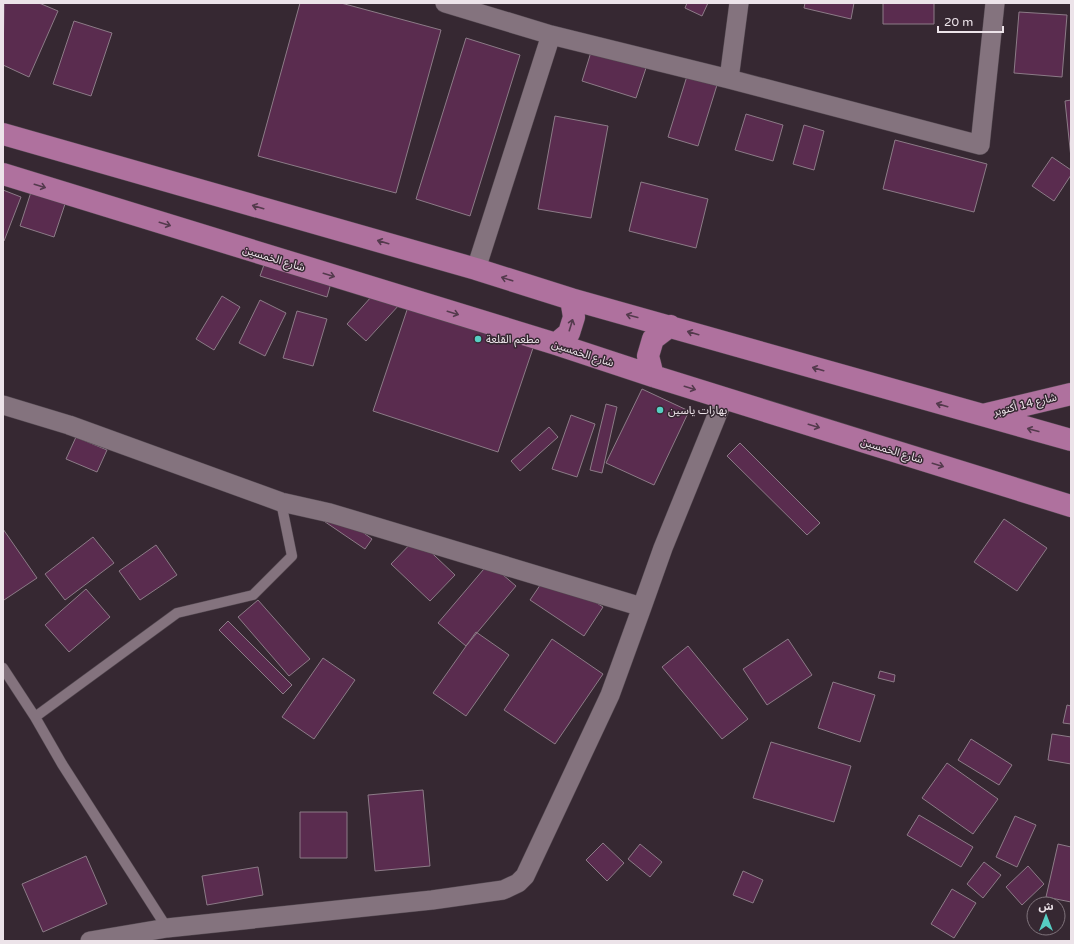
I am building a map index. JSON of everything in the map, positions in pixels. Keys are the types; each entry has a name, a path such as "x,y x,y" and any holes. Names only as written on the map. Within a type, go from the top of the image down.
{"main road":[{"path":"3,134 476,269 571,299 1071,440"},
{"name":"شارع الخمسين","path":"3,174 556,344 653,376 1071,506"},
{"path":"556,344 569,333 574,317 571,299"},
{"path":"653,376 648,356 653,339 670,326"},
{"name":"شارع 14 أكتوبر","path":"980,415 1071,394"}],"street":[{"path":"445,3 551,35 729,79 980,145 995,3"},
{"path":"729,79 739,3"},
{"path":"476,269 551,35"},
{"path":"90,941 167,928 432,900 503,890 518,883 525,876 610,695 663,548 724,398"},
{"path":"3,405 69,425 281,502 330,512 642,607"}],"lane":[{"path":"35,717 177,612 253,595 292,556 281,502"},
{"path":"3,668 35,717 62,764 167,928"}],"building":[{"path":"4,3 39,3 58,11 29,77 3,65"},
{"path":"300,3 341,3 441,30 396,193 258,156"},
{"path":"687,3 708,3 702,16 685,8"},
{"path":"805,3 854,3 851,19 804,8"},
{"path":"883,3 934,3 934,24 883,24"},
{"path":"1019,12 1067,15 1062,77 1014,73"},
{"path":"74,21 112,33 91,96 53,84"},
{"path":"466,38 520,55 470,216 416,199"},
{"path":"591,52 646,68 636,98 582,81"},
{"path":"687,76 717,85 698,146 668,137"},
{"path":"1071,100 1071,158 1065,101"},
{"path":"746,114 783,125 773,161 735,150"},
{"path":"555,116 608,126 591,218 538,209"},
{"path":"804,125 824,131 814,170 793,164"},
{"path":"895,140 987,164 974,212 883,189"},
{"path":"1052,157 1071,170 1071,175 1054,201 1032,186"},
{"path":"641,182 708,199 696,248 629,231"},
{"path":"3,190 21,197 4,241 3,241"},
{"path":"31,192 65,204 54,237 20,226"},
{"path":"265,262 331,283 327,297 260,276"},
{"path":"380,287 400,304 366,341 347,324"},
{"path":"222,296 240,307 214,350 196,339"},
{"path":"260,300 286,313 265,356 239,343"},
{"path":"408,307 533,348 498,452 373,411"},
{"path":"297,311 327,319 313,366 283,358"},
{"path":"642,389 689,411 654,485 606,463"},
{"path":"606,404 617,407 602,473 590,470"},
{"path":"571,415 595,424 577,477 552,469"},
{"path":"549,427 558,437 520,471 511,461"},
{"path":"76,437 107,450 97,472 66,459"},
{"path":"740,443 820,523 807,535 727,456"},
{"path":"320,501 372,539 365,549 312,513"},
{"path":"1004,519 1047,548 1017,591 974,562"},
{"path":"3,529 37,578 4,600 3,599"},
{"path":"93,537 114,563 65,600 45,574"},
{"path":"416,538 455,575 430,601 391,564"},
{"path":"156,545 177,575 140,600 119,571"},
{"path":"489,563 516,586 466,646 438,623"},
{"path":"549,572 603,607 584,636 530,600"},
{"path":"86,589 110,617 69,652 45,625"},
{"path":"258,600 310,659 289,676 238,617"},
{"path":"228,621 292,685 283,694 219,630"},
{"path":"476,632 509,655 466,716 433,693"},
{"path":"552,639 603,674 555,744 504,710"},
{"path":"788,639 812,675 767,705 743,669"},
{"path":"688,646 748,719 722,739 662,667"},
{"path":"323,658 355,680 314,739 282,717"},
{"path":"880,671 895,675 894,682 878,678"},
{"path":"833,682 875,695 860,742 818,728"},
{"path":"1067,705 1071,706 1071,724 1063,723"},
{"path":"1052,734 1071,737 1071,764 1048,760"},
{"path":"971,739 1012,765 999,785 958,760"},
{"path":"771,742 851,766 834,822 753,798"},
{"path":"947,763 998,799 973,834 922,798"},
{"path":"423,790 430,866 375,871 368,795"},
{"path":"300,812 347,812 347,858 300,858"},
{"path":"919,815 973,847 961,867 907,835"},
{"path":"1015,816 1036,825 1017,867 996,857"},
{"path":"603,843 624,863 607,881 586,860"},
{"path":"640,844 662,862 650,877 628,859"},
{"path":"1058,844 1071,847 1071,902 1066,901 1066,896 1046,896"},
{"path":"86,856 107,904 43,932 22,884"},
{"path":"984,862 1001,875 983,898 967,884"},
{"path":"1028,866 1044,884 1031,896 1026,896 1026,901 1022,905 1006,887"},
{"path":"258,867 263,895 207,905 202,876"},
{"path":"743,871 763,880 753,903 733,895"},
{"path":"952,889 976,903 954,938 931,924"}],"place":[{"name":"مطعم القلعة","path":"478,339"},
{"name":"بهارات ياسين","path":"660,410"}]}
